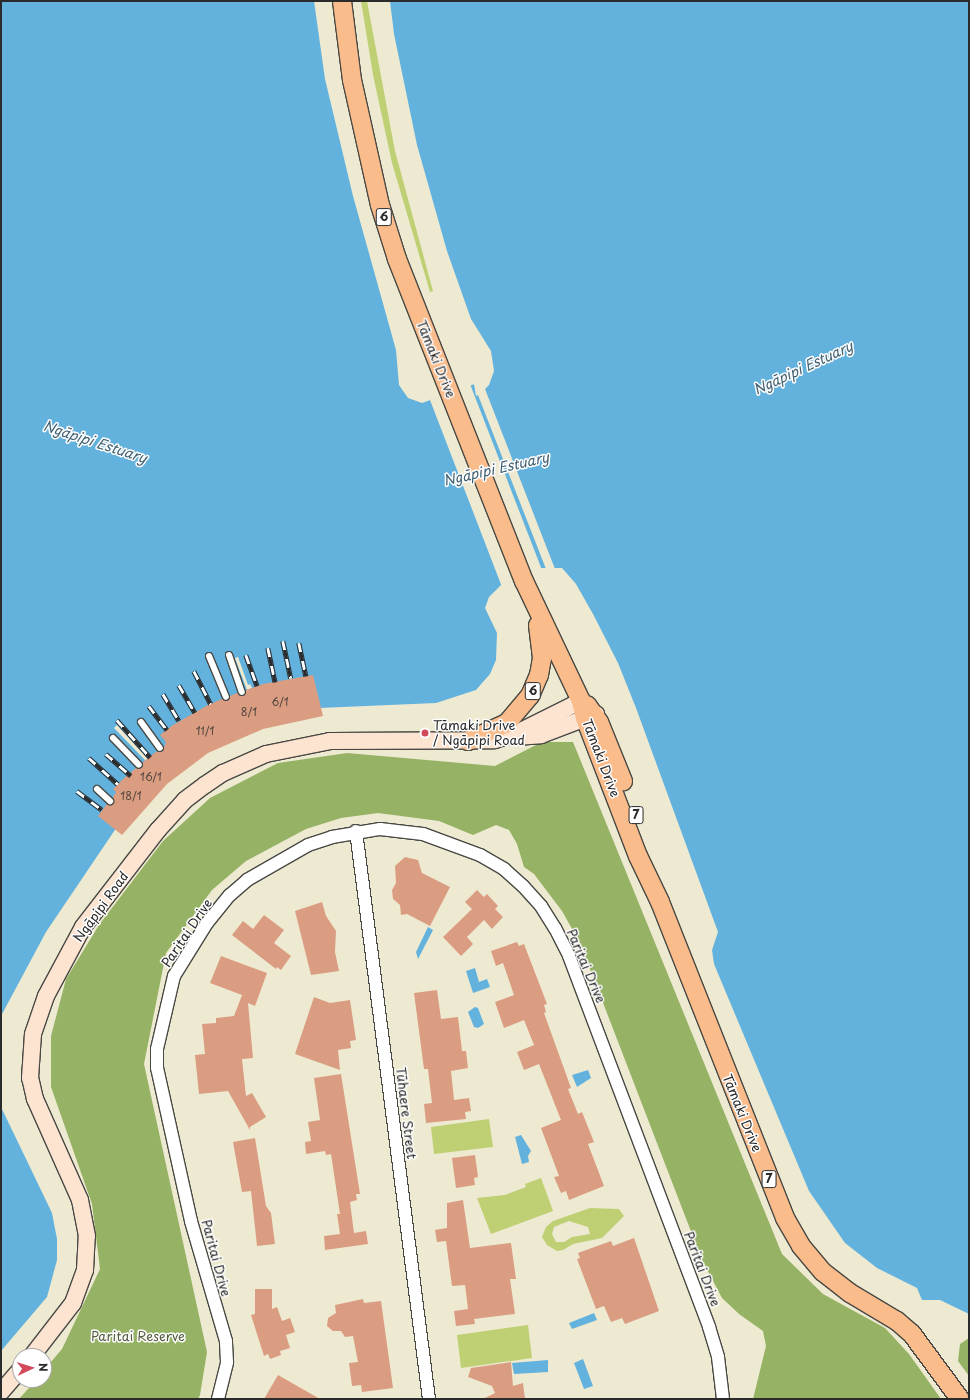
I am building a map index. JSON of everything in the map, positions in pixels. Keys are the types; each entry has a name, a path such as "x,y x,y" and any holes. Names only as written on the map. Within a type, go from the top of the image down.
{"main road":[{"name":"Tāmaki Drive","path":"342,1 352,80 380,205 397,259 524,581 587,711 638,856 660,902 773,1189 793,1234 811,1259 837,1284 906,1327 926,1351 960,1399"},
{"name":"6","path":"468,742 507,723 516,714 533,690 542,658 536,608"},
{"name":"Ngāpipi Road","path":"38,1348 73,1303 80,1287 86,1258 88,1236 80,1200 42,1118 30,1078 29,1054 38,1019 53,982 83,927 181,805 223,773 243,763 283,749 330,742 468,742 541,735 587,711"},
{"path":"1,1392 12,1379"}],"street":[{"name":"Paritai Drive","path":"218,1399 227,1367 226,1341 191,1221 177,1150 158,1079 157,1049 164,1013 174,976 207,924 230,895 247,880 289,854 332,836 391,829 423,834 466,850 504,869 541,906 570,956 706,1319 718,1357 723,1399"},
{"name":"Tūhaere Street","path":"356,832 429,1399"}],"lane":[{"path":"229,655 242,692"},
{"path":"209,656 226,697"},
{"path":"141,722 160,748"},
{"path":"113,738 139,765"},
{"path":"97,789 110,800"}],"green space":[{"path":"361,1 367,1 395,151 433,291 430,292 392,163 373,75"},
{"name":"Paritai Reserve","path":"542,742 573,742 782,1254 823,1294 885,1328 909,1354 941,1399 753,1399 766,1346 763,1331 739,1314 722,1298 702,1260 580,943 562,911 534,874 524,867 517,844 509,830 496,825 473,835 439,821 378,813 341,818 306,829 246,861 212,890 166,953 144,1064 207,1352 200,1395 198,1399 19,1399 29,1388 52,1388 52,1361 62,1349 100,1269 92,1204 51,1087 51,1036 66,979 99,925 163,841 210,798 278,763 347,753 495,766"},
{"path":"489,1119 493,1147 434,1154 431,1127"},
{"path":"541,1178 553,1211 491,1234 477,1198 505,1195 526,1187 525,1184"},
{"path":"590,1208 619,1209 624,1216 602,1238 573,1244 563,1250 557,1251 547,1245 542,1237 546,1227 553,1221","holes":["569,1221 588,1227 590,1234 572,1237 564,1242 556,1242 552,1234 554,1227"]},
{"path":"528,1325 532,1358 461,1368 457,1335"},
{"path":"969,1338 969,1376 958,1361 960,1344"}],"water":[{"name":"Ngāpipi Estuary","path":"1,1 314,1 325,79 353,196 396,350 399,385 408,398 422,403 483,381 482,356 471,341 376,1 969,1 969,1314 940,1300 922,1300 917,1288 877,1268 845,1243 809,1191 714,964 712,950 718,932 636,708 618,663 593,614 576,584 562,568 541,568 501,585 489,597 485,608 497,633 496,660 490,674 476,690 436,703 296,709 221,737 125,815 46,932 1,1016"},
{"path":"428,927 433,930 418,959 416,952"},
{"path":"475,968 479,982 487,979 490,987 473,993 466,971"},
{"path":"475,1007 478,1008 484,1024 478,1028 474,1027 468,1012"},
{"path":"588,1070 591,1078 577,1087 572,1075"},
{"path":"1,1107 52,1213 57,1239 57,1260 47,1297 1,1351"},
{"path":"521,1135 531,1151 528,1156 529,1162 522,1164 515,1137"},
{"path":"594,1313 597,1320 572,1329 569,1323"},
{"path":"583,1359 593,1386 584,1389 574,1363"},
{"path":"548,1360 548,1372 514,1374 512,1363"}],"pier":[{"path":"375,1 390,1 394,34 417,145 447,251 471,319 491,351 494,371 489,385 485,389 555,569 546,569 478,395 476,396 474,384 481,378 480,356 457,330 437,274 411,185 396,123"},
{"path":"470,384 542,570 502,587 430,400"},
{"path":"238,657 248,685 250,684 252,688 247,690 235,658"},
{"path":"117,725 148,759 146,761 114,728"}],"building":[{"path":"313,675 323,716 263,729 208,753 167,784 122,835 98,816 107,804 114,804 113,797 116,792 113,789 123,779 136,768 142,768 143,762 157,751 163,751 166,742 160,735 173,725 208,705 222,699 228,701 230,696 237,693 243,696 246,690 263,684"},
{"path":"405,857 418,860 422,873 450,887 430,926 407,914 401,915 400,905 393,899 392,890 396,883 395,866"},
{"path":"477,890 484,897 487,894 498,906 495,909 503,917 492,929 484,920 467,937 473,944 461,956 443,937 472,909 465,902"},
{"path":"322,902 326,916 336,931 335,952 339,971 311,975 295,911"},
{"path":"264,915 284,930 274,943 291,956 281,970 277,967 276,969 232,935 243,921 253,929"},
{"path":"517,942 519,946 524,944 547,1004 544,1005 546,1012 544,1013 571,1088 568,1089 578,1114 582,1112 594,1142 588,1144 604,1186 569,1200 566,1191 561,1193 554,1177 559,1176 541,1128 561,1120 539,1064 524,1070 517,1052 534,1045 524,1020 504,1028 495,1002 514,995 503,963 496,966 491,951"},
{"path":"221,956 267,973 255,1006 248,1003 253,1058 242,1059 246,1096 252,1093 266,1117 250,1127 250,1130 228,1091 199,1094 195,1055 205,1054 202,1024 216,1023 216,1018 234,1016 242,995 210,983"},
{"path":"437,990 441,1019 458,1017 462,1051 466,1051 468,1068 451,1071 454,1100 469,1098 471,1111 465,1112 466,1119 426,1123 424,1104 432,1103 428,1069 424,1069 414,993"},
{"path":"314,997 330,1003 350,1000 356,1040 350,1041 351,1048 338,1050 340,1070 295,1054"},
{"path":"341,1074 360,1194 356,1194 357,1200 350,1202 354,1233 366,1231 368,1244 325,1250 324,1236 340,1234 337,1214 340,1214 331,1154 326,1155 325,1151 306,1154 305,1142 311,1141 308,1122 320,1120 314,1078"},
{"path":"255,1138 266,1206 271,1213 275,1244 257,1246 251,1191 242,1192 233,1142"},
{"path":"475,1155 478,1177 474,1178 475,1185 456,1188 452,1158"},
{"path":"463,1200 470,1248 511,1243 516,1279 510,1279 515,1314 474,1319 475,1324 456,1326 454,1311 468,1309 465,1285 452,1286 446,1241 437,1242 435,1230 447,1228 447,1203"},
{"path":"634,1238 659,1311 625,1324 622,1318 611,1322 604,1306 596,1309 577,1259 580,1258 578,1253 611,1241 613,1246"},
{"path":"255,1289 272,1289 272,1309 277,1307 282,1321 290,1318 295,1332 286,1335 290,1348 280,1351 281,1355 270,1359 268,1354 264,1356 251,1315 255,1314"},
{"path":"363,1299 364,1303 381,1301 393,1388 362,1392 361,1385 352,1386 349,1363 358,1362 353,1336 345,1337 341,1331 333,1331 327,1326 328,1318 336,1313 335,1305"},
{"path":"511,1362 513,1386 523,1383 525,1399 483,1399 495,1393 492,1386 468,1377 471,1368"},
{"path":"278,1375 320,1399 264,1399"}],"railway":[{"path":"283,641 291,678"},
{"path":"299,643 306,676"},
{"path":"268,648 275,682"},
{"path":"246,655 257,686"},
{"path":"194,671 211,704"},
{"path":"179,685 195,713"},
{"path":"163,694 179,721"},
{"path":"149,706 167,730"},
{"path":"117,720 150,757"},
{"path":"106,754 131,776"},
{"path":"89,758 118,784"},
{"path":"77,791 102,810"}],"place":[{"name":"Tāmaki Drive / Ngāpipi Road","path":"425,733"}]}
